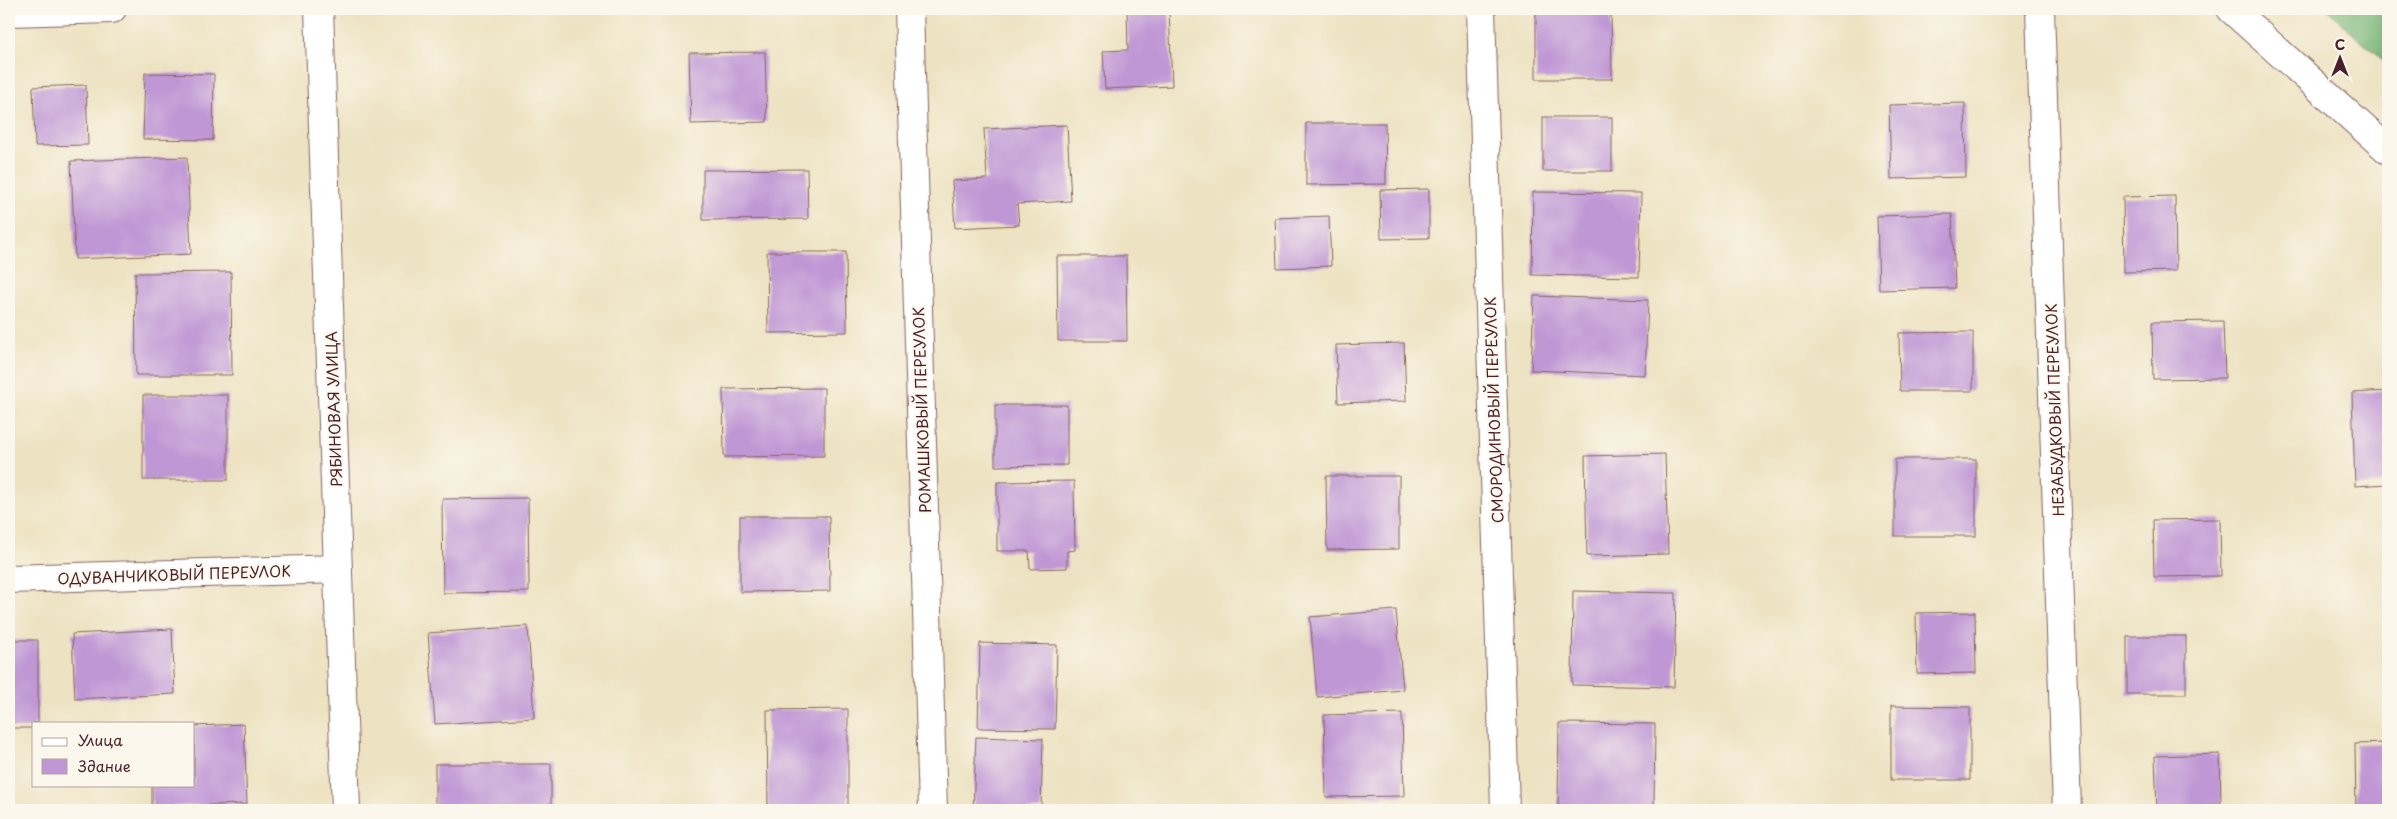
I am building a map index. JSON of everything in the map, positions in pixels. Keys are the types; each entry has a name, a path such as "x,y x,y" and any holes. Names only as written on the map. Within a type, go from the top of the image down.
{"street":[{"path":"9,12 112,9"},
{"name":"РЯБИНОВАЯ УЛИЦА","path":"319,9 346,810"},
{"name":"РОМАШКОВЫЙ ПЕРЕУЛОК","path":"909,9 933,810"},
{"name":"СМОРОДИНОВЫЙ ПЕРЕУЛОК","path":"1481,9 1505,810"},
{"name":"НЕЗАБУДКОВЫЙ ПЕРЕУЛОК","path":"2040,9 2067,810"},
{"path":"2231,9 2388,150"},
{"name":"ОДУВАНЧИКОВЫЙ ПЕРЕУЛОК","path":"9,579 338,569"}],"green space":[{"path":"2327,9 2388,9 2388,65"}],"building":[{"path":"1127,9 1169,9 1172,86 1105,89 1103,51 1128,50"},
{"path":"1536,12 1611,12 1612,79 1536,79"},
{"path":"765,52 767,122 691,124 689,53"},
{"path":"145,73 214,74 213,140 143,139"},
{"path":"86,85 88,145 35,146 33,87"},
{"path":"1965,103 1966,177 1891,179 1889,105"},
{"path":"1543,117 1612,117 1612,171 1543,171"},
{"path":"1306,123 1385,123 1386,184 1306,185"},
{"path":"1067,125 1071,201 1017,204 1019,225 955,228 952,181 987,179 984,129"},
{"path":"187,157 191,254 75,259 71,161"},
{"path":"807,169 808,219 703,220 703,170"},
{"path":"1429,189 1429,238 1381,239 1380,190"},
{"path":"1533,192 1641,193 1639,277 1532,275"},
{"path":"2175,196 2176,271 2124,272 2123,197"},
{"path":"1952,214 1955,288 1879,290 1877,216"},
{"path":"1329,216 1331,266 1277,268 1275,218"},
{"path":"767,252 846,252 847,332 768,333"},
{"path":"1057,256 1126,256 1127,341 1058,341"},
{"path":"231,272 232,375 136,375 135,273"},
{"path":"1534,296 1648,300 1645,375 1531,370"},
{"path":"2223,321 2225,378 2153,379 2152,322"},
{"path":"1973,332 1973,391 1900,391 1899,333"},
{"path":"1404,343 1406,401 1338,403 1336,345"},
{"path":"824,388 824,456 724,457 723,389"},
{"path":"2388,391 2388,484 2355,486 2352,393"},
{"path":"143,395 228,395 228,480 143,480"},
{"path":"995,405 1067,405 1067,465 995,466"},
{"path":"1665,454 1668,554 1587,556 1585,456"},
{"path":"1895,459 1976,459 1976,536 1895,536"},
{"path":"1326,476 1399,476 1399,549 1327,550"},
{"path":"1074,481 1075,550 1067,551 1067,568 1030,569 1029,551 997,551 997,482"},
{"path":"528,498 529,592 443,593 442,499"},
{"path":"740,516 829,516 830,591 740,592"},
{"path":"2220,519 2221,576 2154,577 2153,520"},
{"path":"1573,591 1676,593 1674,687 1572,685"},
{"path":"1396,610 1403,690 1317,697 1310,617"},
{"path":"1975,612 1976,673 1917,674 1916,613"},
{"path":"528,626 534,718 435,724 428,633"},
{"path":"172,629 175,694 75,699 72,634"},
{"path":"2127,636 2186,636 2186,694 2127,694"},
{"path":"9,640 38,640 38,722 32,722 32,728 9,728"},
{"path":"980,643 1057,645 1055,729 978,728"},
{"path":"1891,706 1970,707 1970,780 1891,780"},
{"path":"848,709 848,810 768,810 767,710"},
{"path":"1402,713 1404,796 1326,797 1324,715"},
{"path":"1559,723 1655,724 1654,808 1558,806"},
{"path":"244,724 247,804 152,807 152,786 195,786 195,726"},
{"path":"976,737 1043,739 1041,810 973,810"},
{"path":"2388,743 2388,810 2356,810 2355,744"},
{"path":"2220,754 2221,810 2157,810 2155,756"},
{"path":"435,764 551,764 551,810 435,810"}]}
